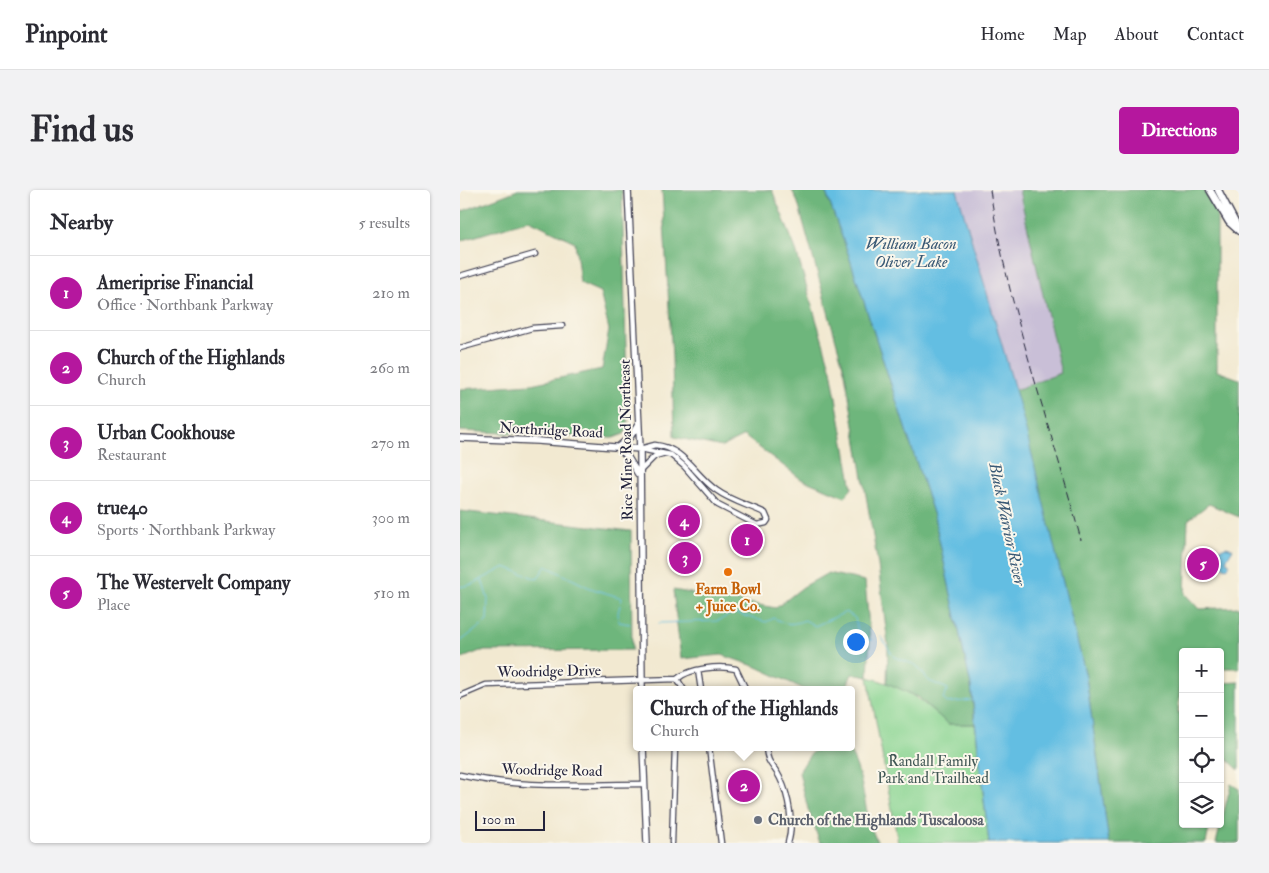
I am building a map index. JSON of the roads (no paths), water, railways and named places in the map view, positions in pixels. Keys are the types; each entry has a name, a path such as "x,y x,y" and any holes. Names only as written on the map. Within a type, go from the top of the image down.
{"main road":[{"name":"Rice Mine Road Northeast","path":"628,190 640,449 642,686"},
{"path":"1210,190 1229,222 1239,231"},
{"path":"1218,190 1239,231"},
{"path":"638,425 630,437 618,447 631,462 640,478"},
{"name":"Northridge Road","path":"460,438 538,441 640,449"},
{"path":"643,751 647,843"}],"street":[{"path":"460,276 535,254"},
{"path":"460,348 532,328 562,326"},
{"path":"654,445 664,446 682,454 715,489 739,503 765,513 768,520 766,523 756,525 730,513 706,493 677,460 664,453 640,449 654,445"},
{"path":"640,471 655,456 664,453"},
{"name":"Woodridge Drive","path":"460,696 475,688 498,684 677,679 688,671 727,667 736,669 744,686"},
{"path":"698,670 700,686"},
{"path":"677,679 681,686"},
{"path":"672,843 675,751"},
{"path":"709,751 721,843"},
{"path":"766,751 767,759 779,776 787,800 790,830 788,843"},
{"name":"Woodridge Road","path":"460,775 486,781 520,784 644,784"}],"water":[{"name":"William Bacon Oliver Lake","path":"825,190 957,190 1022,414 1086,677 1109,843 989,843 971,686 934,516 848,253"},
{"path":"1226,547 1233,549 1226,560 1230,565 1227,568 1218,565 1216,572 1210,572 1211,558 1215,551"}],"waterway":[{"path":"460,587 473,584 505,567 537,579 546,566 590,588 622,598 618,613 619,622 630,624"},
{"path":"460,642 487,621 488,599 482,580"},
{"path":"659,623 717,621 734,613 766,622 774,618 789,624 805,620 815,626 846,612 855,618 858,631 863,638 872,640"},
{"path":"881,637 894,657 916,665 929,681 948,689 943,698 947,703 972,700"}],"railway":[{"path":"990,190 1007,279 1081,540"}],"place":[{"name":"true40","path":"684,521"},
{"name":"Ameriprise Financial","path":"747,540"},
{"name":"Urban Cookhouse","path":"685,558"},
{"name":"The Westervelt Company","path":"1203,564"},
{"name":"Farm Bowl + Juice Co.","path":"728,572"},
{"name":"Church of the Highlands","path":"744,786"},
{"name":"Church of the Highlands Tuscaloosa","path":"758,820"}],"water label":[{"name":"Black Warrior River","path":"1008,524"}],"park label":[{"name":"Randall Family Park and Trailhead","path":"933,770"}]}
